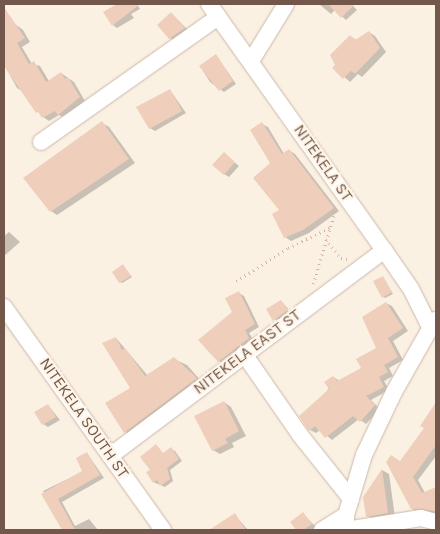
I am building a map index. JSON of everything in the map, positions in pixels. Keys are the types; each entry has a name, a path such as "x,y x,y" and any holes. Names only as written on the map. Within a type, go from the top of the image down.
{"street":[{"path":"250,61 286,4"},
{"path":"41,142 214,10"},
{"name":"NITEKELA ST","path":"214,10 433,322"},
{"name":"NITEKELA EAST ST","path":"110,456 384,250"},
{"name":"NITEKELA SOUTH ST","path":"4,308 35,346 163,530"},
{"path":"347,519 364,454 433,322"},
{"path":"244,354 300,435 347,519"},
{"path":"322,530 347,519 421,518 436,522"}],"path":[{"path":"306,308 342,190"},
{"path":"236,281 288,248 329,228"},
{"path":"326,238 341,258 365,264"}],"building":[{"path":"117,4 140,4 112,26 103,12"},
{"path":"328,4 355,4 341,18"},
{"path":"4,7 25,38 17,43 29,64 34,61 46,82 61,72 65,79 68,77 80,97 58,115 55,111 42,118 38,112 36,113 4,66"},
{"path":"171,12 185,28 169,39 157,25"},
{"path":"369,31 380,48 355,74 351,71 343,79 332,68 335,65 330,55 350,35 355,40"},
{"path":"216,54 233,81 219,91 199,66"},
{"path":"170,89 182,111 149,129 136,107"},
{"path":"102,121 129,159 50,212 23,178"},
{"path":"262,122 282,154 289,149 334,208 303,230 284,238 272,214 279,210 253,178 270,163 250,130"},
{"path":"224,152 235,162 224,175 212,165"},
{"path":"123,264 131,276 119,283 112,272"},
{"path":"383,276 392,292 382,298 373,281"},
{"path":"239,291 255,324 245,330 249,338 218,362 198,340 232,312 225,298"},
{"path":"281,300 288,310 273,321 266,309"},
{"path":"386,302 403,328 388,338 398,357 384,365 388,372 379,377 384,387 366,396 375,405 360,422 353,416 325,438 315,426 309,431 299,416 329,389 324,382 333,376 337,381 361,368 356,359 376,348 362,317"},
{"path":"116,337 122,350 125,348 145,376 174,357 197,378 124,433 105,403 130,388 102,343"},
{"path":"224,401 239,431 225,439 228,443 212,451 194,416"},
{"path":"436,402 436,445 413,477 422,493 436,487 436,511 411,509 386,462 391,455 400,461 424,428 420,426"},
{"path":"48,404 56,417 42,425 34,412"},
{"path":"156,444 163,453 171,447 179,459 167,468 170,479 160,486 157,480 153,483 146,472 150,470 140,457"},
{"path":"87,452 100,475 58,499 75,530 62,530 41,494 82,471 76,458"},
{"path":"382,469 388,513 366,517 363,497"},
{"path":"303,512 312,524 303,530 296,530 290,522"},
{"path":"235,513 246,530 209,530"}]}
